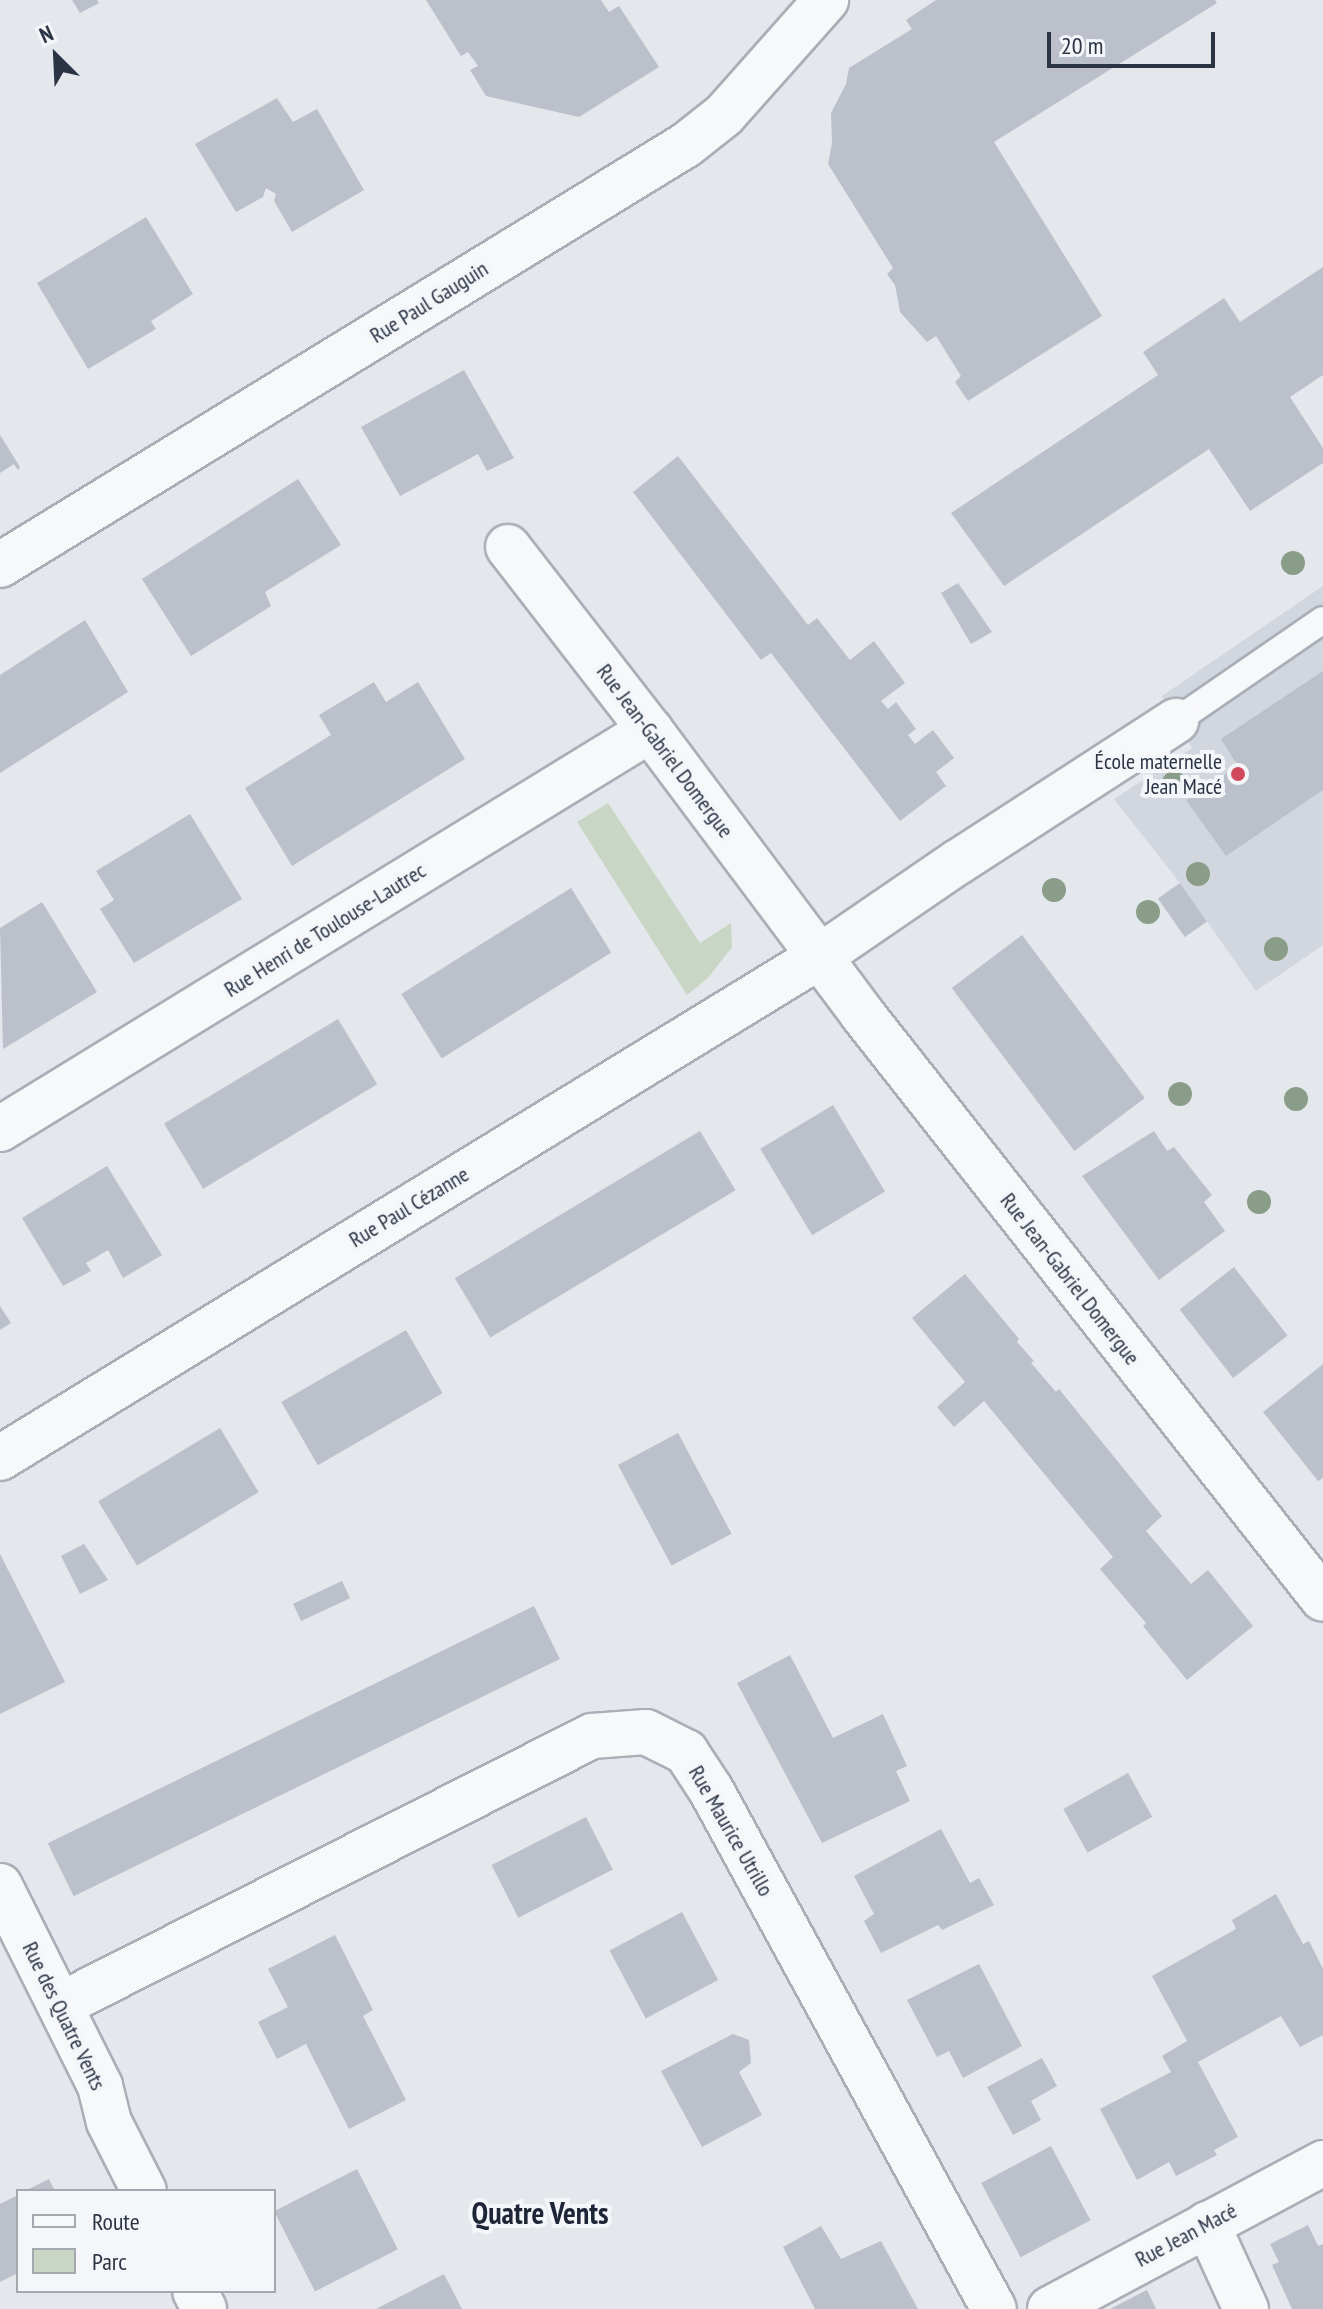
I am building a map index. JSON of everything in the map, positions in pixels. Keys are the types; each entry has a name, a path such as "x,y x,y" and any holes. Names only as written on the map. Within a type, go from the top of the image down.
{"street":[{"name":"Rue Paul Gauguin","path":"0,565 686,145 724,115 826,0"},
{"name":"Rue Jean-Gabriel Domergue","path":"508,547 650,730 819,957 1323,1599"},
{"path":"819,957 958,862 1176,721"},
{"name":"Rue Henri de Toulouse-Lautrec","path":"0,1129 650,730"},
{"name":"Rue Paul Cézanne","path":"0,1458 819,957"},
{"name":"Rue Maurice Utrillo","path":"60,2005 592,1736 646,1732 686,1752 711,1790 994,2309"},
{"name":"Rue des Quatre Vents","path":"0,1886 100,2086 109,2122 143,2189"},
{"name":"Rue Jean Macé","path":"1050,2309 1323,2163"},
{"path":"1207,2224 1246,2309"}],"lane":[{"path":"1176,721 1323,620"}],"shaded area":[{"name":"École maternelle Jean Macé","path":"1323,586 1323,945 1256,991 1180,883 1114,799 1192,748 1162,696"}],"green space":[{"path":"608,803 700,943 731,923 732,947 708,978 687,995 577,822"}],"building":[{"path":"72,0 97,0 99,3 80,13"},
{"path":"426,0 601,0 609,12 619,6 659,67 579,117 486,96 470,70 478,66 468,52 461,56"},
{"path":"936,0 1215,0 1217,3 994,142 1102,316 968,401 955,382 961,376 936,336 927,342 900,312 895,285 887,274 893,268 828,164 832,143 831,113 846,84 849,68 912,29 906,20"},
{"path":"277,98 293,122 317,109 364,190 292,232 274,201 276,194 266,188 263,197 236,212 195,144"},
{"path":"146,217 193,294 151,321 156,329 88,369 37,283"},
{"path":"1323,267 1323,375 1290,397 1323,448 1323,463 1250,511 1209,449 1004,586 951,513 1158,375 1143,352 1224,298 1240,322"},
{"path":"464,370 514,458 487,471 478,454 400,496 361,427"},
{"path":"0,435 20,467 18,470 14,464 0,473"},
{"path":"678,456 808,625 817,618 850,660 874,641 905,683 881,701 888,709 896,702 916,729 908,735 915,744 933,730 954,758 936,772 946,786 900,821 771,653 761,660 633,492"},
{"path":"298,479 341,545 265,592 271,606 191,656 142,579"},
{"path":"958,583 992,632 971,644 941,593"},
{"path":"85,620 128,692 0,773 0,675"},
{"path":"1323,671 1323,790 1226,856 1186,800 1238,766 1221,739"},
{"path":"374,682 386,702 418,682 465,759 292,866 245,788 331,735 319,715"},
{"path":"190,814 242,899 134,963 100,909 114,900 96,871"},
{"path":"1180,883 1207,922 1185,937 1158,898"},
{"path":"571,888 611,952 442,1058 401,994"},
{"path":"42,902 97,992 3,1049 0,928"},
{"path":"1022,935 1145,1098 1074,1151 952,988"},
{"path":"338,1019 377,1084 203,1189 164,1124"},
{"path":"833,1105 885,1192 812,1235 760,1149"},
{"path":"700,1131 736,1190 490,1337 455,1278"},
{"path":"1154,1131 1167,1151 1174,1147 1212,1195 1204,1202 1225,1231 1159,1280 1082,1176"},
{"path":"107,1166 162,1255 123,1278 108,1250 86,1263 91,1271 63,1286 22,1218"},
{"path":"1234,1267 1288,1336 1233,1378 1180,1309"},
{"path":"965,1274 1019,1339 1017,1342 1034,1361 1031,1363 1056,1392 1059,1389 1162,1516 1146,1531 1191,1584 1208,1570 1253,1626 1187,1680 1143,1626 1146,1623 1100,1569 1113,1557 984,1401 954,1427 937,1407 965,1382 912,1318"},
{"path":"0,1306 11,1323 0,1330"},
{"path":"406,1330 442,1393 318,1465 281,1402"},
{"path":"1323,1364 1323,1478 1318,1481 1263,1412"},
{"path":"220,1428 259,1492 137,1565 98,1501"},
{"path":"678,1433 732,1534 671,1566 618,1465"},
{"path":"84,1544 108,1580 80,1594 61,1556"},
{"path":"0,1554 65,1682 0,1714"},
{"path":"342,1581 350,1598 301,1621 293,1604"},
{"path":"534,1606 560,1659 74,1896 48,1843"},
{"path":"790,1655 833,1738 883,1714 907,1766 896,1771 910,1801 822,1843 737,1683"},
{"path":"1128,1773 1152,1817 1088,1853 1063,1809"},
{"path":"586,1817 613,1870 518,1918 492,1865"},
{"path":"941,1829 970,1883 979,1878 994,1905 942,1930 938,1925 881,1953 864,1921 874,1914 854,1876"},
{"path":"1276,1894 1303,1944 1309,1941 1323,1969 1323,2035 1300,2047 1281,2016 1198,2062 1238,2137 1214,2150 1217,2155 1176,2176 1169,2162 1137,2180 1100,2109 1171,2072 1162,2056 1187,2041 1152,1976 1236,1929 1232,1920"},
{"path":"682,1912 718,1980 646,2018 610,1950"},
{"path":"335,1935 373,2010 363,2016 406,2100 349,2129 306,2044 277,2059 258,2022 288,2007 268,1969"},
{"path":"979,1964 1022,2046 963,2078 949,2051 937,2057 907,2000"},
{"path":"733,2034 749,2040 751,2063 739,2072 762,2115 702,2147 661,2071"},
{"path":"1042,2058 1057,2086 1031,2101 1041,2120 1013,2135 987,2087"},
{"path":"1051,2146 1090,2220 1021,2257 981,2183"},
{"path":"357,2169 398,2249 315,2291 276,2210"},
{"path":"49,2179 54,2189 29,2189"},
{"path":"16,2196 16,2274 0,2282 0,2204"},
{"path":"1308,2225 1318,2246 1323,2244 1323,2309 1292,2309 1272,2265 1279,2262 1270,2244"},
{"path":"821,2226 841,2259 881,2241 918,2309 815,2309 783,2247"},
{"path":"444,2274 462,2309 376,2309"},
{"path":"1147,2290 1156,2309 1110,2309"}],"place":[{"name":"École maternelle Jean Macé","path":"1238,774"}],"district":[{"name":"Quatre Vents","path":"540,2213"}]}
